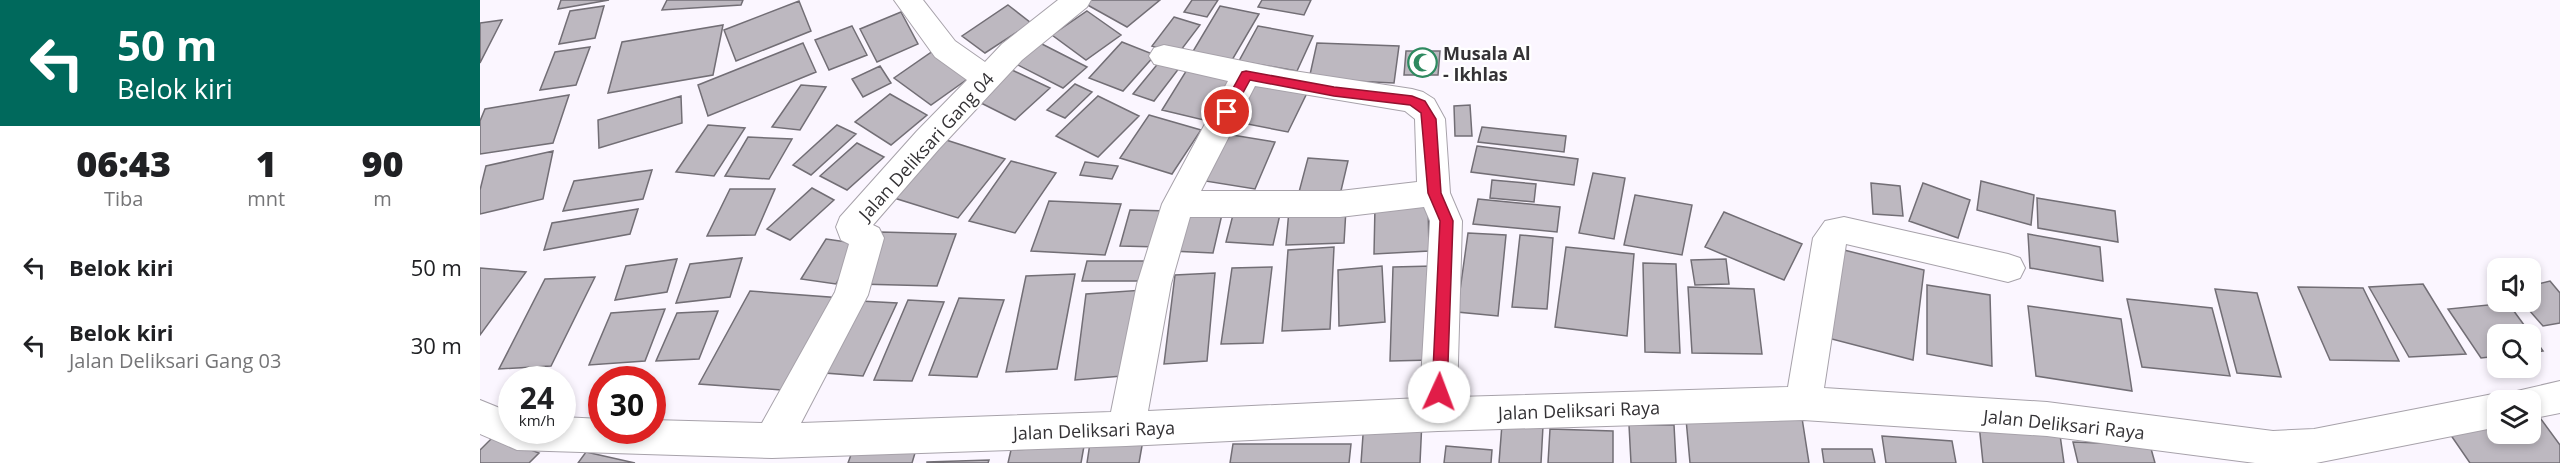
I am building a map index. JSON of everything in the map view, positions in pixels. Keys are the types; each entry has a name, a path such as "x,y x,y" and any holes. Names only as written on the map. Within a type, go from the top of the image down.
{"street":[{"path":"908,0 945,49 987,78"},
{"name":"Jalan Deliksari Gang 04","path":"772,441 850,296 867,238 852,230 852,227 928,140 1012,52 1077,0"},
{"path":"1164,56 1246,75 1334,91 1412,100 1421,105 1430,119 1434,193 1446,221 1438,414"},
{"path":"1126,429 1154,284 1178,204 1246,75"},
{"path":"1178,204 1340,204 1434,193"},
{"path":"1803,403 1830,238 1833,234 1844,230 2008,268"},
{"path":"2541,401 2560,397"},
{"name":"Jalan Deliksari Raya","path":"576,435 772,441 1126,429 1438,414 1803,403 2047,419 2273,448 2306,455 2487,413"},
{"name":"Jalan Deliksari Raya","path":"480,417 498,424"}],"building":[{"path":"561,0 609,0 558,9"},
{"path":"667,0 743,0 741,5 662,10"},
{"path":"1087,0 1160,0 1127,27 1084,3"},
{"path":"1192,0 1218,0 1207,17 1184,12"},
{"path":"1262,0 1311,0 1304,15 1258,7"},
{"path":"799,1 811,31 736,61 724,30"},
{"path":"1008,5 1031,23 985,53 962,36"},
{"path":"604,6 595,38 559,44 570,11"},
{"path":"1220,6 1259,14 1228,67 1189,58"},
{"path":"1087,11 1121,35 1086,60 1052,35"},
{"path":"901,12 918,44 877,62 860,29"},
{"path":"1174,17 1200,25 1178,54 1152,46"},
{"path":"502,20 480,63 480,23"},
{"path":"723,25 713,75 608,93 622,42"},
{"path":"852,26 867,55 829,70 815,40"},
{"path":"1258,26 1313,36 1297,71 1239,61"},
{"path":"1038,42 1087,67 1063,88 1014,63"},
{"path":"1122,42 1155,55 1123,91 1089,78"},
{"path":"803,43 816,72 708,116 698,85"},
{"path":"1317,43 1399,46 1394,83 1309,79"},
{"path":"590,47 576,85 540,90 555,52"},
{"path":"933,51 969,78 931,105 894,78"},
{"name":"Musala Al - Ikhlas","path":"1406,51 1440,51 1438,75 1404,75"},
{"path":"1160,61 1180,67 1154,101 1133,94"},
{"path":"880,66 891,83 863,97 852,79"},
{"path":"1188,68 1236,79 1212,122 1162,110"},
{"path":"1010,69 1050,88 1015,120 975,100"},
{"path":"1252,82 1307,93 1288,132 1232,121"},
{"path":"1075,84 1092,92 1065,118 1047,110"},
{"path":"801,85 826,87 800,130 772,127"},
{"path":"890,94 927,115 891,145 855,122"},
{"path":"569,95 553,143 480,154 480,121 485,109"},
{"path":"681,96 682,123 599,148 598,120"},
{"path":"1098,96 1139,116 1098,157 1056,136"},
{"path":"1470,105 1472,136 1455,136 1454,106"},
{"path":"1149,115 1201,130 1172,174 1120,158"},
{"path":"708,125 745,128 714,176 676,172"},
{"path":"837,125 856,134 811,175 793,165"},
{"path":"1482,127 1566,136 1564,152 1478,142"},
{"path":"1220,133 1275,142 1255,189 1199,180"},
{"path":"748,137 792,139 769,179 725,176"},
{"path":"940,138 1005,159 958,218 891,197"},
{"path":"857,143 884,157 847,190 820,176"},
{"path":"1477,146 1578,159 1574,185 1471,172"},
{"path":"553,151 543,199 480,214 480,190 486,166"},
{"path":"1308,158 1348,161 1340,195 1299,192"},
{"path":"1011,161 1056,173 1015,233 969,221"},
{"path":"1085,162 1118,166 1112,179 1080,175"},
{"path":"652,170 643,199 563,211 574,181"},
{"path":"1593,173 1625,178 1614,239 1579,233"},
{"path":"1492,180 1536,184 1534,202 1490,198"},
{"path":"1981,181 2034,195 2031,225 1977,210"},
{"path":"1871,183 1900,186 1903,216 1873,214"},
{"path":"1923,183 1970,200 1958,238 1909,221"},
{"path":"812,188 834,200 790,240 767,229"},
{"path":"730,189 775,189 755,235 707,236"},
{"path":"1635,195 1692,205 1682,255 1624,245"},
{"path":"2037,198 2115,211 2118,242 2038,228"},
{"path":"1478,199 1560,207 1557,232 1473,224"},
{"path":"1049,201 1121,204 1105,255 1031,251"},
{"path":"1428,203 1429,251 1374,254 1375,206"},
{"path":"1235,207 1281,210 1273,245 1226,242"},
{"path":"1183,208 1223,210 1213,253 1171,251"},
{"path":"638,209 630,234 544,250 552,223"},
{"path":"1346,209 1344,243 1286,245 1289,210"},
{"path":"1130,210 1169,211 1160,247 1120,246"},
{"path":"1724,212 1802,244 1784,280 1705,247"},
{"path":"880,232 956,234 937,286 858,284"},
{"path":"1468,233 1506,235 1498,316 1457,312"},
{"path":"2028,234 2100,247 2103,281 2030,268"},
{"path":"1520,235 1553,238 1547,309 1512,307"},
{"path":"826,239 861,244 836,284 801,279"},
{"path":"1334,247 1330,329 1282,331 1288,250"},
{"path":"1566,247 1634,254 1627,336 1555,327"},
{"path":"1840,249 1924,270 1913,360 1824,337"},
{"path":"742,258 730,297 676,303 690,264"},
{"path":"677,259 667,292 615,300 626,266"},
{"path":"1726,259 1729,284 1695,285 1691,260"},
{"path":"1087,261 1146,261 1142,281 1082,281"},
{"path":"1643,263 1676,264 1680,353 1645,352"},
{"path":"1382,266 1385,322 1339,326 1338,270"},
{"path":"1433,266 1433,360 1390,361 1393,267"},
{"path":"1272,267 1263,343 1221,344 1232,268"},
{"path":"480,268 526,272 480,335"},
{"path":"1215,273 1207,361 1164,364 1175,275"},
{"path":"1075,274 1057,369 1006,372 1026,276"},
{"path":"595,277 551,366 501,366 545,279"},
{"path":"2550,281 2560,293 2560,323 2543,326 2531,312 2541,312 2541,283"},
{"path":"2423,284 2466,354 2409,357 2369,287"},
{"path":"1927,285 1990,295 1992,366 1927,354"},
{"path":"1688,287 1754,289 1762,354 1692,353"},
{"path":"2298,287 2363,288 2399,361 2330,360"},
{"path":"2215,289 2257,293 2281,377 2237,373"},
{"path":"1144,290 1134,375 1075,380 1086,294"},
{"path":"750,291 842,298 795,391 699,384"},
{"path":"959,298 1004,300 977,377 929,375"},
{"path":"2127,299 2212,308 2230,376 2142,367"},
{"path":"908,300 944,302 912,381 874,380"},
{"path":"860,301 897,303 863,376 825,373"},
{"path":"2487,305 2487,312 2515,312 2523,324 2487,324 2487,357 2481,358 2448,309"},
{"path":"2028,306 2121,319 2132,391 2036,376"},
{"path":"665,309 645,361 589,365 611,313"},
{"path":"718,311 699,359 656,361 677,313"},
{"path":"1802,418 1809,463 1690,463 1686,419"},
{"path":"2541,419 2560,445 2560,463 2470,463 2448,431 2487,424 2487,444 2541,444"},
{"path":"1422,420 1420,463 1361,463 1364,421"},
{"path":"1502,424 1543,426 1541,463 1499,463"},
{"path":"1979,424 2060,435 2064,463 1983,463"},
{"path":"1629,425 1674,425 1676,463 1631,463"},
{"path":"1550,429 1613,431 1613,463 1548,463"},
{"path":"494,436 498,438 498,444 515,444 539,453 529,463 480,463 480,450"},
{"path":"1882,436 1952,441 1956,463 1886,463"},
{"path":"1143,440 1139,463 1087,463 1090,443"},
{"path":"2073,442 2150,445 2155,463 2078,463"},
{"path":"1233,444 1351,444 1349,463 1230,463"},
{"path":"1084,446 1081,463 1008,463 1011,450"},
{"path":"1446,446 1492,450 1491,463 1444,463"},
{"path":"1822,449 1872,449 1875,463 1824,463"},
{"path":"586,452 635,463 578,463"},
{"path":"852,452 915,453 912,463 848,463"},
{"path":"989,460 988,463 927,463 927,462"}],"place":[{"name":"Musala Al - Ikhlas","path":"1422,63"}],"route":[{"path":"1227,112 1246,75 1334,91 1412,100 1427,111 1430,119 1434,193 1446,221 1439,392"}]}
